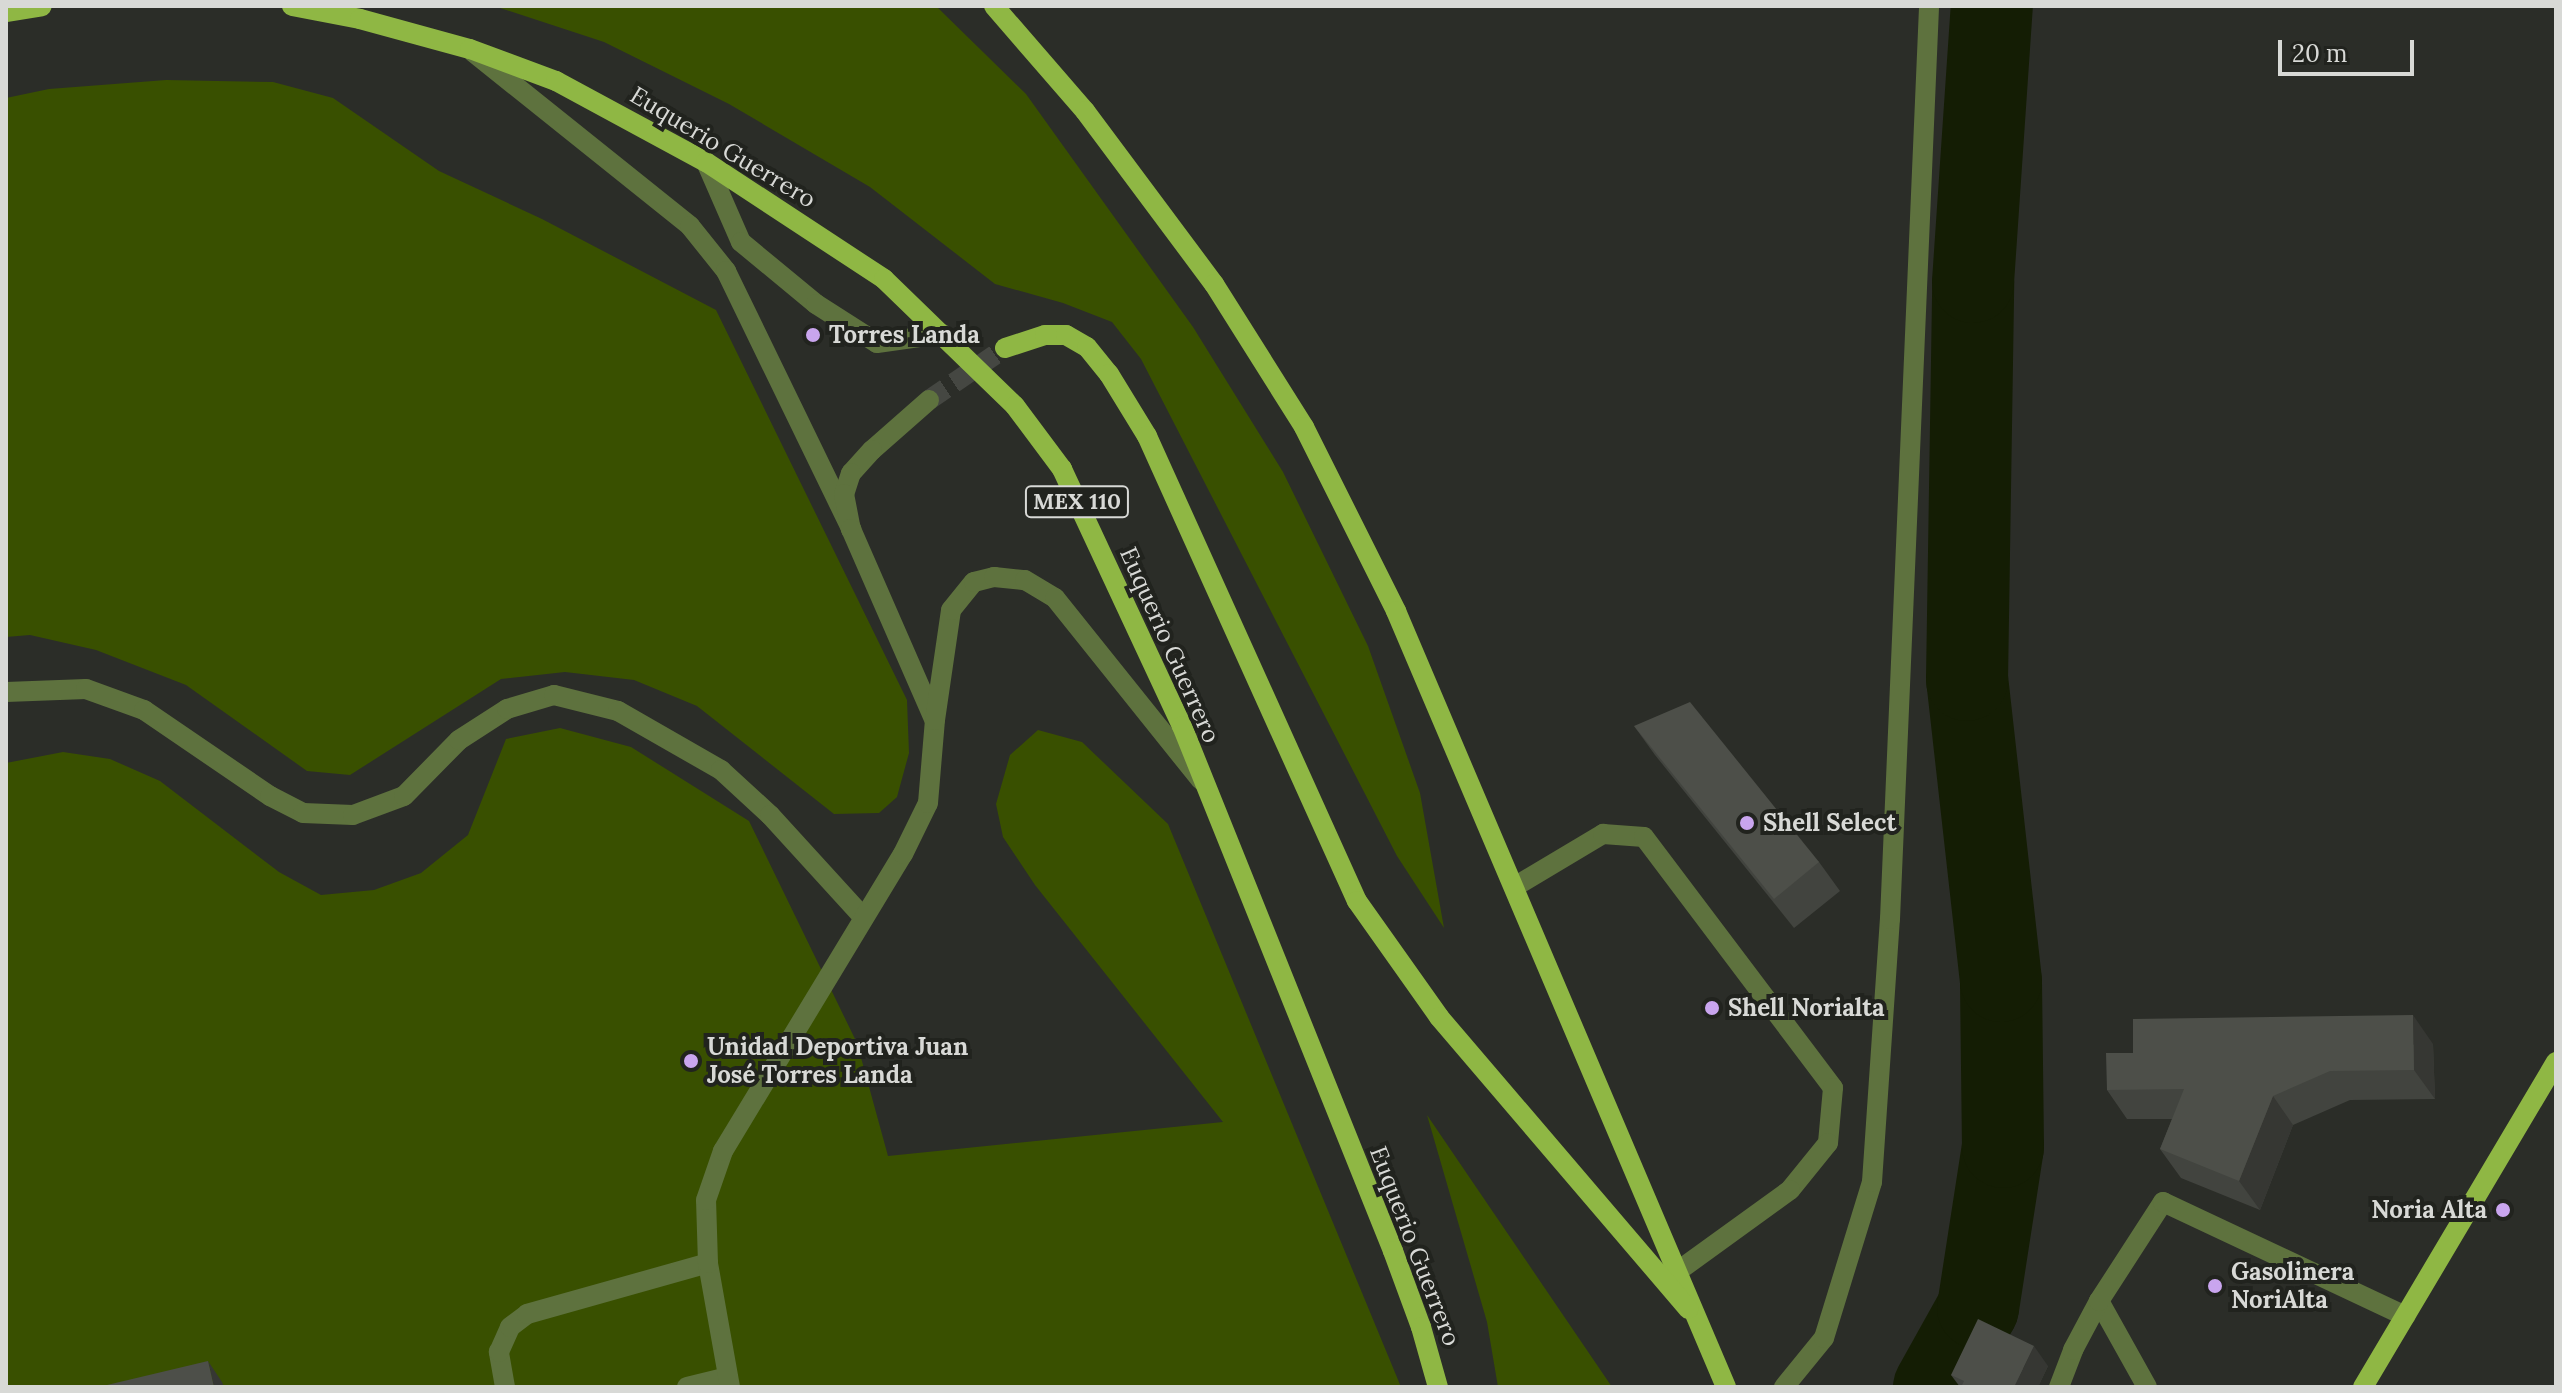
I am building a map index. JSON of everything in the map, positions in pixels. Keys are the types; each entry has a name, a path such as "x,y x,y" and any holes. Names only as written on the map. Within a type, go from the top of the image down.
{"main road":[{"path":"6,12 42,6"},
{"name":"Euquerio Guerrero","path":"292,6 360,19 470,49 556,81 706,162 884,279 1015,406 1062,469 1182,726 1393,1251 1421,1327 1438,1387"},
{"path":"994,6 1085,111 1214,284 1304,427 1396,611 1726,1387"},
{"path":"1005,348 1045,335 1066,335 1087,347 1109,374 1147,436 1357,901 1439,1017 1701,1324"},
{"path":"2352,1385 2402,1320 2556,1062"}],"street":[{"path":"1784,1387 1824,1338 1872,1182 1890,919 1929,6"},
{"path":"470,49 690,226 726,271 851,529 935,720"},
{"path":"706,162 741,242 816,304 877,343 942,334"},
{"path":"851,529 844,494 851,473 929,400"},
{"path":"687,1387 729,1382 708,1263 706,1200 723,1151 903,854 928,803 935,720 951,610 974,582 994,577 1025,580 1055,598 1203,784"},
{"path":"6,692 86,689 144,710 270,796 303,813 353,815 404,796 459,740 507,709 554,695 618,711 721,770 770,815 864,918"},
{"path":"1514,887 1603,834 1644,837 1833,1088 1828,1143 1790,1190 1678,1271"},
{"path":"2059,1387 2073,1350 2099,1301 2163,1202 2402,1320"},
{"path":"505,1387 499,1352 510,1327 527,1314 708,1263"},
{"path":"2099,1301 2147,1387"}],"green space":[{"path":"494,6 936,6 1026,94 1193,327 1283,472 1368,646 1420,793 1444,928 1397,856 1141,359 1112,322 1063,303 995,284 870,187 729,104 604,42"},
{"path":"166,80 273,82 333,98 439,171 542,219 716,310 907,700 909,753 897,797 879,813 834,814 697,706 634,680 565,672 501,679 350,775 307,771 186,685 96,650 30,635 6,637 6,98 49,89"},
{"name":"Unidad Deportiva Juan José Torres Landa","path":"560,728 631,747 749,821 857,1043 888,1156 1223,1122 1035,885 1003,837 996,804 1010,755 1038,730 1082,742 1168,824 1401,1387 6,1387 6,763 63,752 110,759 160,781 279,872 321,895 374,890 421,873 468,835 506,739"},
{"path":"1427,1115 1612,1387 1498,1387 1487,1322"}],"building":[{"name":"Shell Select","path":"1690,702 1819,862 1774,899 1634,726"},
{"path":"2413,1015 2414,1070 2330,1071 2273,1096 2239,1181 2160,1149 2184,1089 2107,1090 2106,1053 2133,1053 2133,1019"},
{"path":"1978,1319 2034,1346 2014,1387 1961,1387 1964,1381 1951,1375"},
{"path":"208,1361 214,1387 107,1387 107,1385"}],"waterway":[{"path":"1934,1387 1978,1308 2003,1147 2001,981 1967,680 1973,282 1992,6"}],"tunnel":[{"path":"929,400 1005,348"}],"place":[{"name":"Torres Landa","path":"813,335"},
{"name":"Shell Select","path":"1747,823"},
{"name":"Shell Norialta","path":"1712,1008"},
{"name":"Unidad Deportiva Juan José Torres Landa","path":"691,1061"},
{"name":"Noria Alta","path":"2503,1210"},
{"name":"Gasolinera NoriAlta","path":"2215,1286"}]}
